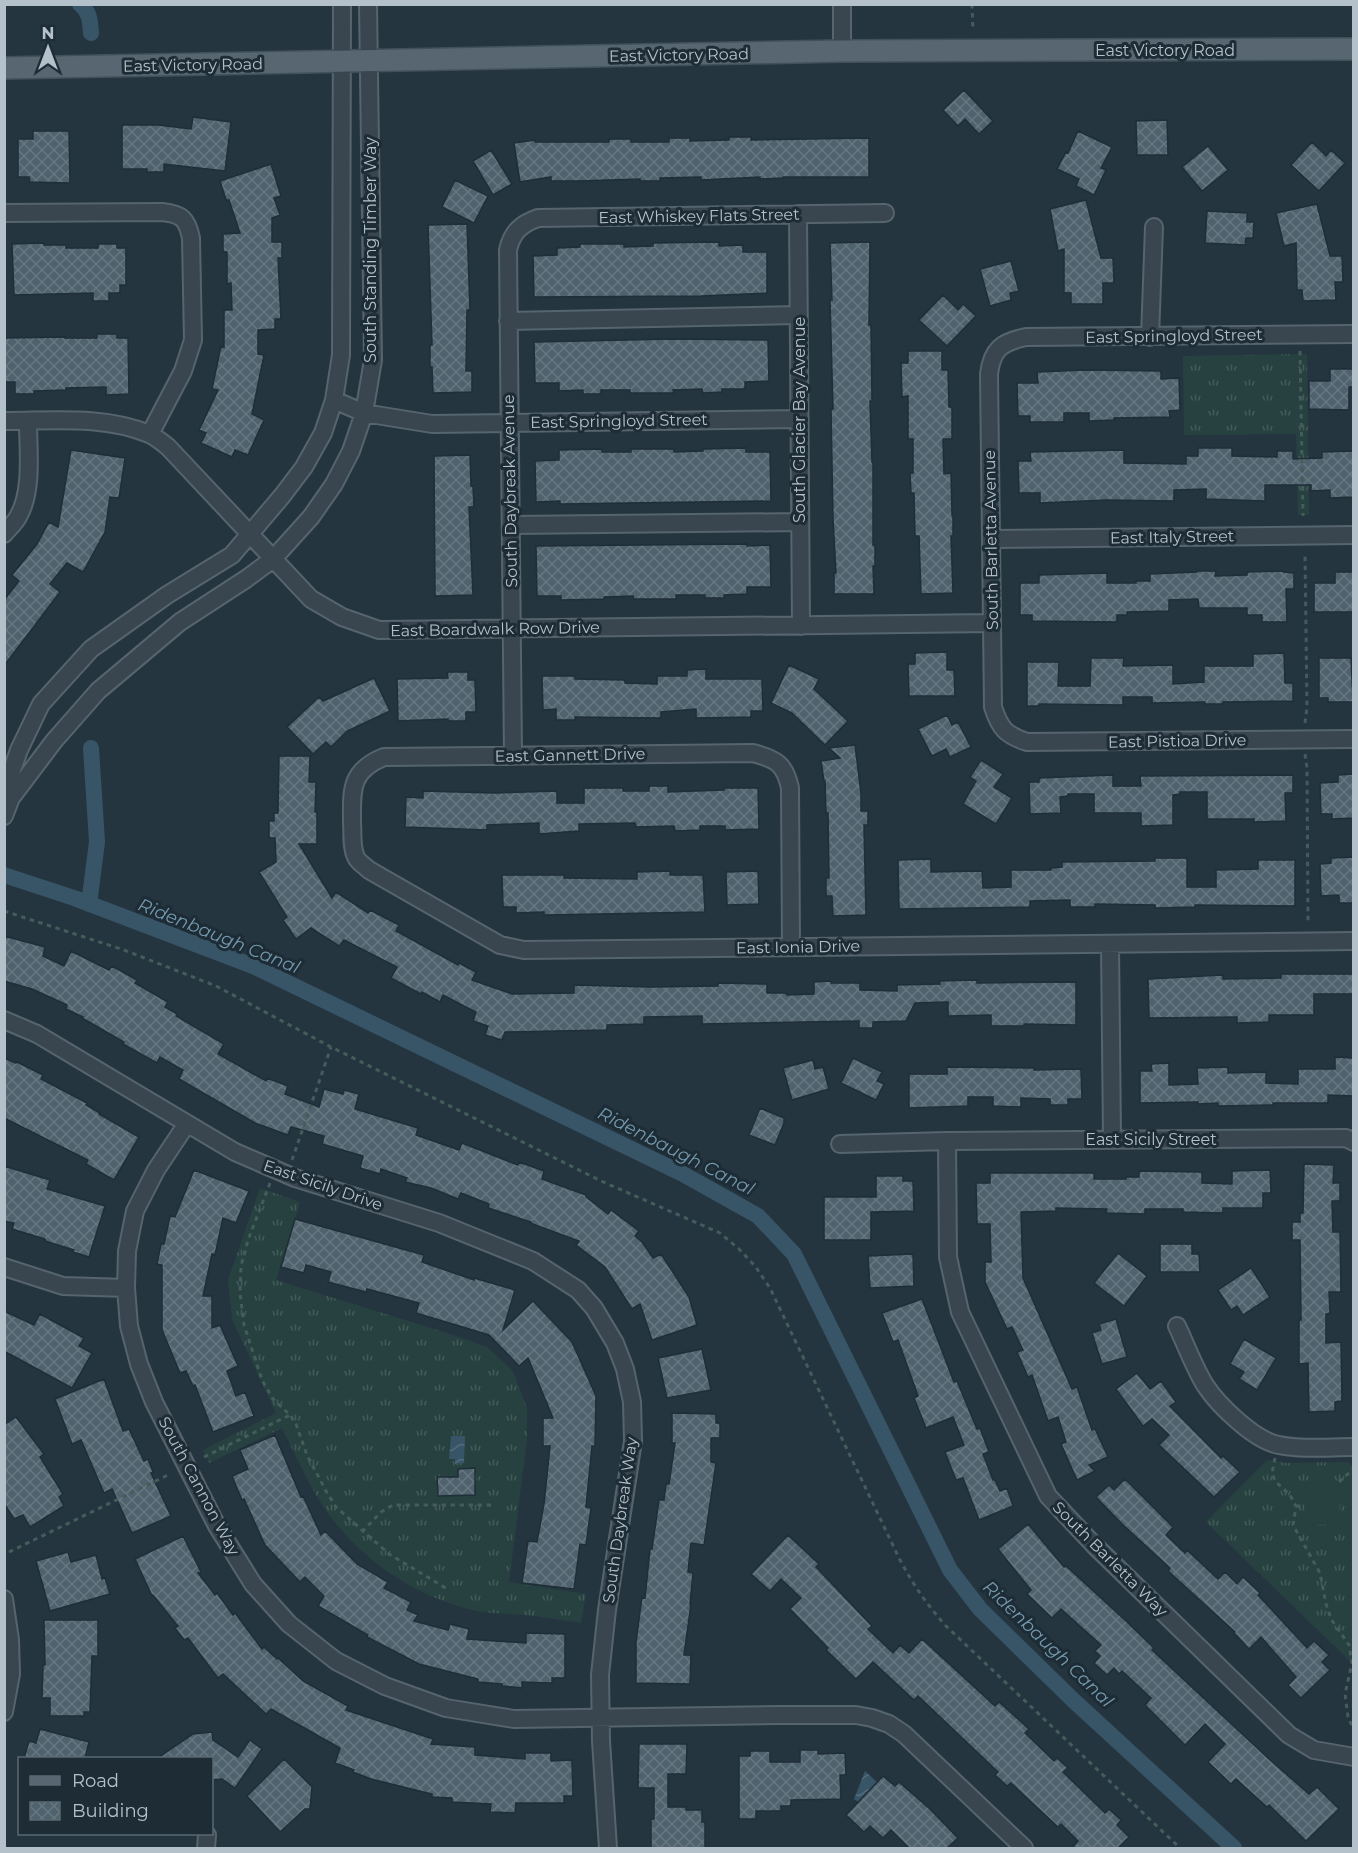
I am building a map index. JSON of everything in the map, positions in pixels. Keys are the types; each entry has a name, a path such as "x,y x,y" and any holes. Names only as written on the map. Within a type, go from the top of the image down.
{"main road":[{"name":"East Victory Road","path":"4,68 842,51 1353,49"}],"street":[{"name":"South Standing Timber Way","path":"4,793 19,750 41,704 91,649 167,595 232,555 304,467 322,434 334,400 341,355 342,4"},
{"name":"South Standing Timber Way","path":"4,816 11,798 54,741 98,691 180,622 273,559 311,518 334,484 351,451 364,413 373,360 368,4"},
{"path":"842,4 842,51"},
{"path":"4,213 162,212 173,213 183,218 189,227 193,340 183,371 150,434"},
{"name":"East Whiskey Flats Street","path":"517,229 538,218 885,213"},
{"name":"South Glacier Bay Avenue","path":"798,214 801,626"},
{"path":"1150,337 1154,227"},
{"name":"South Daybreak Avenue","path":"513,756 508,250 510,238 517,229"},
{"path":"508,321 798,315"},
{"name":"East Springloyd Street","path":"998,349 1010,340 1026,337 1353,334"},
{"name":"South Barletta Avenue","path":"998,349 991,360 989,374 993,707 1004,731"},
{"name":"East Springloyd Street","path":"334,400 364,413 432,424 799,419"},
{"name":"East Boardwalk Row Drive","path":"4,421 89,420 123,425 150,434 168,447 311,599 342,617 379,630 992,622"},
{"path":"4,534 19,516 25,501 28,486 28,421"},
{"path":"511,525 800,522"},
{"name":"East Italy Street","path":"991,538 1353,535"},
{"name":"East Pistioa Drive","path":"1004,731 1014,738 1027,742 1353,739"},
{"name":"East Gannett Drive","path":"360,773 370,763 384,757 753,753 768,756 781,765 788,776 790,788 791,947"},
{"name":"East Ionia Drive","path":"360,773 354,784 352,795 353,844 356,857 369,870 500,945 524,950 1353,941"},
{"path":"1110,944 1112,1139"},
{"name":"East Sicily Drive","path":"4,1020 37,1034 186,1125 280,1173 439,1223 533,1261 578,1290 594,1308 606,1327"},
{"name":"South Cannon Way","path":"186,1125 156,1170 135,1211 127,1251 126,1288 129,1326 139,1364 154,1402 216,1526 253,1584 289,1624 336,1661 385,1686 446,1708 514,1719 778,1715 856,1715 872,1718 889,1724 904,1734 1024,1848"},
{"name":"East Sicily Street","path":"840,1144 947,1140 1346,1138 1353,1142"},
{"name":"South Barletta Way","path":"947,1140 948,1257 960,1312 1048,1496 1094,1545 1289,1735 1314,1750 1353,1757"},
{"path":"4,1267 63,1286 126,1288"},
{"path":"1177,1326 1205,1384 1217,1401 1259,1438 1278,1445 1295,1447 1353,1446"},
{"name":"South Daybreak Way","path":"606,1327 625,1369 632,1402 633,1441 607,1610 600,1675 600,1717 608,1848"},
{"path":"4,1599 10,1640 11,1674 4,1712"}],"path":[{"path":"972,4 973,31"},
{"path":"1300,351 1303,516"},
{"path":"4,911 124,950 216,986 331,1047 601,1181 720,1233 755,1266 770,1288 899,1558 910,1580 929,1607 946,1626 1180,1848"},
{"path":"291,1164 331,1047"},
{"path":"270,1181 241,1266 240,1293 244,1325 262,1380 273,1399 296,1424 307,1455 336,1507 389,1554 450,1590"},
{"path":"204,1457 290,1415"},
{"path":"1275,1456 1272,1473 1275,1481 1290,1495 1296,1506 1293,1525 1320,1573 1331,1619 1348,1645 1352,1663 1345,1694 1348,1717 1353,1730"},
{"path":"1339,1482 1353,1468"},
{"path":"9,1551 170,1474"},
{"path":"362,1532 381,1512 393,1505 491,1505"},
{"path":"1296,1506 1305,1506"}],"green space":[{"path":"1307,354 1309,515 1298,515 1296,434 1184,435 1183,356"},
{"path":"260,1188 300,1202 276,1280 487,1347 513,1371 527,1408 527,1439 509,1582 586,1594 581,1623 536,1616 476,1611 434,1597 395,1576 360,1549 330,1516 310,1484 282,1428 209,1463 203,1450 276,1413 232,1319 228,1280"},
{"path":"1267,1460 1287,1463 1348,1462 1354,1468 1353,1664 1206,1522"},
{"path":"1339,1482 1340,1524 1305,1525 1304,1483"}],"water":[{"path":"451,1436 465,1436 464,1463 455,1464 455,1459 449,1459"},
{"path":"865,1771 879,1784 860,1803 854,1799"}],"building":[{"path":"964,90 993,121 979,134 965,119 958,126 943,110"},
{"path":"193,117 231,122 225,171 164,164 164,172 122,169 122,125 158,125 191,129"},
{"path":"1167,120 1168,155 1137,155 1136,121"},
{"path":"33,131 69,131 70,183 30,182 29,177 18,177 18,139 33,139"},
{"path":"1078,131 1112,147 1101,168 1106,170 1094,195 1076,186 1079,179 1057,169 1066,152 1068,153"},
{"path":"729,137 751,137 751,140 869,138 869,177 760,179 760,177 701,180 701,177 660,178 660,181 640,181 640,179 551,181 551,177 520,182 514,143 535,140 535,142 609,142 609,139 631,139 631,142 669,142 669,138 690,138 690,141 729,140"},
{"path":"1312,142 1326,156 1331,150 1345,163 1319,191 1291,165"},
{"path":"1208,146 1228,170 1202,191 1182,167"},
{"path":"491,150 512,184 493,195 473,161"},
{"path":"271,164 281,196 274,198 280,215 272,218 272,242 282,242 282,258 278,258 281,319 275,319 275,329 258,330 258,354 264,355 252,414 264,420 248,455 235,450 232,457 201,443 206,433 199,430 218,390 212,389 221,346 224,347 224,310 232,310 231,283 227,284 227,252 223,252 223,234 240,233 220,181"},
{"path":"455,180 488,196 474,223 442,207"},
{"path":"1086,200 1101,258 1113,258 1114,283 1103,283 1103,304 1071,304 1071,293 1064,293 1064,249 1058,251 1050,209"},
{"path":"1317,204 1330,256 1342,256 1343,282 1335,282 1336,300 1303,301 1302,290 1297,290 1296,243 1284,246 1276,213"},
{"path":"1207,211 1247,213 1247,222 1254,222 1253,238 1246,238 1245,245 1205,243"},
{"path":"467,224 470,310 467,310 466,371 472,371 472,392 433,393 432,367 430,367 430,345 432,345 428,225"},
{"path":"719,242 719,246 743,245 743,252 767,252 767,293 701,296 534,297 533,256 557,255 557,248 580,247 580,244 624,244 624,247 653,246 653,243"},
{"path":"870,242 869,325 871,325 872,401 870,401 873,545 875,545 874,594 834,594 834,573 836,573 831,409 833,409 830,243"},
{"path":"44,243 44,245 66,245 66,248 98,248 98,244 117,244 117,248 126,248 126,285 120,285 120,293 109,293 109,301 93,301 93,293 14,295 12,244"},
{"path":"1011,261 1019,291 1010,293 1011,300 990,306 980,269"},
{"path":"943,295 958,310 963,304 976,316 947,346 919,320"},
{"path":"97,334 117,334 117,338 128,338 129,394 106,395 106,387 66,388 66,390 34,391 34,394 15,394 15,382 4,382 4,338 97,338"},
{"path":"673,339 768,340 769,381 745,382 745,389 722,389 722,392 703,393 702,389 673,390 674,393 630,393 630,390 601,390 601,394 583,394 583,390 559,391 559,383 535,383 534,342"},
{"path":"908,351 942,351 942,370 948,370 949,407 952,407 952,439 943,439 944,474 951,473 953,593 921,594 919,536 915,536 914,493 911,493 913,439 908,439 908,396 902,397 901,363 908,363"},
{"path":"1330,369 1353,369 1353,387 1349,387 1349,410 1309,409 1309,381 1330,381"},
{"path":"1161,371 1161,379 1179,378 1180,410 1169,411 1170,417 1089,421 1089,413 1064,413 1064,422 1030,422 1030,416 1018,416 1017,383 1038,383 1037,372"},
{"path":"746,448 746,452 770,452 771,501 560,504 560,501 536,502 535,461 559,460 559,450 602,449 602,452 631,452 631,449 674,449 674,452"},
{"path":"1198,448 1232,448 1232,456 1277,457 1277,451 1293,451 1293,459 1322,458 1322,452 1353,451 1353,497 1330,498 1330,490 1311,491 1311,485 1265,485 1265,501 1206,499 1206,489 1174,490 1174,501 1107,500 1040,503 1040,493 1019,493 1018,461 1031,461 1030,452 1124,450 1124,463 1186,464 1186,456 1198,456"},
{"path":"71,450 125,458 119,498 110,497 105,532 83,572 67,563 50,584 60,592 4,666 4,600 19,581 12,575 37,544 49,522 58,527"},
{"path":"470,455 474,507 469,507 473,595 435,596 434,456"},
{"path":"747,544 747,546 770,545 771,587 747,587 747,594 724,595 724,598 705,598 705,595 676,595 676,599 634,599 633,596 561,600 561,596 537,596 536,546"},
{"path":"1216,571 1215,576 1247,575 1247,572 1294,573 1294,589 1286,589 1287,622 1262,622 1262,615 1247,615 1247,608 1199,608 1198,599 1169,600 1169,611 1127,612 1127,615 1117,615 1117,622 1032,621 1032,615 1020,615 1020,583 1039,583 1039,575 1107,573 1107,583 1136,583 1136,581 1150,581 1150,574"},
{"path":"1335,572 1353,572 1353,612 1314,612 1314,583 1335,583"},
{"path":"947,652 947,670 954,670 955,696 909,696 908,664 915,664 915,653"},
{"path":"1284,653 1285,683 1293,683 1293,701 1223,702 1223,704 1152,703 1152,697 1123,697 1123,705 1039,704 1039,706 1027,706 1027,662 1059,662 1058,686 1090,686 1091,658 1124,658 1123,666 1173,665 1173,684 1204,682 1204,666 1253,666 1253,654"},
{"path":"1319,658 1351,658 1353,702 1328,702 1328,698 1319,698"},
{"path":"789,665 819,679 814,689 848,721 825,745 792,713 771,703"},
{"path":"706,669 706,679 762,679 763,711 751,711 751,717 696,718 696,709 661,712 661,718 575,717 575,720 556,720 556,709 543,710 542,676 575,676 575,679 625,680 625,683 657,684 657,676 687,676 687,670"},
{"path":"447,672 468,672 468,680 475,680 476,712 466,712 466,721 448,721 448,719 398,721 397,679 448,678"},
{"path":"374,678 390,711 347,731 331,747 326,742 313,754 287,727 319,697 323,701"},
{"path":"947,715 952,725 958,722 971,747 950,757 946,749 932,756 918,729"},
{"path":"855,745 861,811 868,811 868,825 864,825 866,915 833,916 832,896 826,896 826,878 829,878 828,813 826,813 825,781 821,761 840,758 829,748"},
{"path":"279,756 310,756 309,782 316,782 317,844 299,844 332,898 336,892 368,913 370,910 399,925 396,931 458,965 459,963 476,972 472,980 512,994 574,993 574,985 651,987 718,986 718,983 767,984 767,993 786,993 787,995 814,994 814,982 831,981 831,983 860,983 860,990 897,991 897,985 940,984 939,981 1076,982 1076,1025 991,1026 991,1015 948,1016 948,1002 915,1003 906,1021 873,1022 873,1028 859,1028 859,1021 702,1024 702,1016 644,1017 644,1024 607,1025 607,1030 505,1032 502,1040 485,1035 488,1026 473,1021 476,1012 443,995 440,1002 391,978 397,967 344,940 339,946 311,928 296,939 283,920 287,917 259,872 276,862 275,838 269,838 269,821 274,821 274,813 278,813"},
{"path":"981,760 1003,774 994,787 1012,798 996,824 963,804 976,781 970,777"},
{"path":"1353,774 1353,818 1332,819 1332,814 1321,814 1320,783 1338,782 1338,775"},
{"path":"1113,775 1113,786 1141,786 1140,776 1293,775 1293,793 1285,793 1286,821 1254,822 1254,819 1207,819 1207,792 1180,792 1180,794 1173,795 1173,825 1141,826 1141,813 1094,813 1094,794 1068,794 1068,796 1060,797 1061,813 1030,814 1029,782 1039,782 1039,778"},
{"path":"649,786 668,786 668,792 758,788 759,829 725,830 725,826 700,826 700,830 675,831 674,826 636,827 635,823 579,824 579,831 539,834 539,823 487,825 487,830 405,827 406,797 423,798 423,791 494,793 557,791 557,803 584,803 584,788 649,791"},
{"path":"1353,857 1353,903 1339,903 1339,895 1321,896 1320,864 1331,863 1331,858"},
{"path":"1155,858 1187,858 1187,887 1216,887 1216,870 1258,869 1258,860 1295,860 1295,906 1195,905 1195,907 1155,908 1155,905 1095,904 1095,907 1070,907 1070,900 1030,901 1030,907 899,909 898,860 931,859 931,872 982,871 983,888 1011,887 1011,870 1051,870 1051,868 1062,867 1062,862 1155,861"},
{"path":"670,871 670,875 703,875 705,912 544,915 544,912 516,913 516,907 503,907 502,875 564,875 564,878 637,879 637,872"},
{"path":"758,871 759,904 727,905 726,872"},
{"path":"4,936 45,947 43,956 64,966 71,951 109,970 112,966 137,980 135,983 168,1002 165,1007 177,1014 176,1016 224,1044 218,1054 266,1081 267,1078 288,1086 285,1094 319,1107 324,1089 343,1094 344,1090 359,1094 355,1109 418,1128 416,1135 459,1150 462,1143 518,1165 519,1162 544,1171 542,1179 586,1195 608,1214 611,1210 639,1231 635,1236 653,1258 661,1254 689,1297 697,1325 652,1340 640,1304 632,1309 605,1267 576,1245 579,1241 488,1208 489,1204 461,1193 458,1199 431,1188 405,1182 407,1178 381,1169 380,1174 360,1168 363,1156 322,1144 324,1136 291,1127 288,1135 255,1123 179,1079 183,1070 160,1057 157,1063 123,1044 124,1042 66,1009 67,1005 32,989 4,981"},
{"path":"1281,974 1353,974 1353,994 1314,994 1314,1015 1269,1015 1269,1022 1237,1023 1237,1017 1149,1018 1148,979 1223,975 1223,979 1281,978"},
{"path":"1335,1057 1353,1058 1353,1096 1328,1095 1328,1103 1218,1106 1218,1103 1198,1104 1198,1102 1140,1103 1140,1071 1152,1071 1151,1064 1169,1063 1169,1085 1198,1084 1197,1068 1228,1067 1228,1073 1266,1072 1266,1083 1298,1084 1298,1069 1335,1069"},
{"path":"4,1058 43,1075 41,1079 87,1103 86,1105 99,1114 139,1137 114,1180 86,1164 88,1160 4,1118"},
{"path":"853,1058 882,1072 877,1081 884,1084 876,1100 841,1083"},
{"path":"813,1060 815,1069 823,1067 829,1089 792,1100 783,1068"},
{"path":"947,1067 1081,1069 1082,1099 1068,1099 1068,1105 1050,1105 1050,1099 1021,1098 1021,1107 993,1106 993,1097 968,1097 968,1106 909,1108 909,1074 947,1074"},
{"path":"760,1108 784,1118 775,1145 749,1135"},
{"path":"1304,1164 1334,1165 1333,1183 1340,1183 1340,1201 1332,1201 1333,1232 1340,1232 1341,1292 1329,1292 1330,1313 1326,1314 1326,1343 1341,1342 1342,1401 1335,1402 1335,1411 1309,1412 1308,1363 1299,1364 1300,1240 1292,1240 1292,1222 1300,1222 1300,1213 1303,1213"},
{"path":"4,1166 50,1180 47,1189 105,1206 89,1257 45,1241 45,1239 12,1229 14,1223 4,1221"},
{"path":"194,1170 249,1191 236,1223 223,1218 203,1296 212,1296 212,1328 220,1325 238,1366 227,1371 236,1396 245,1392 254,1416 213,1432 195,1385 193,1386 186,1371 180,1373 162,1330 162,1265 157,1264 170,1216 175,1217"},
{"path":"1270,1170 1271,1193 1263,1193 1263,1208 1223,1208 1223,1213 1183,1212 1183,1209 1145,1209 1145,1214 1106,1213 1107,1209 1056,1208 1056,1211 1021,1212 1023,1278 1072,1389 1077,1387 1092,1430 1095,1429 1108,1457 1089,1465 1095,1471 1077,1480 1061,1444 1066,1442 1058,1417 1048,1421 1032,1375 1028,1377 1017,1352 1023,1350 1012,1327 1007,1329 985,1282 985,1262 991,1262 990,1224 977,1224 976,1183 990,1183 990,1173 1094,1173 1094,1179 1126,1179 1126,1177 1139,1177 1139,1171 1202,1172 1202,1183 1232,1184 1232,1171"},
{"path":"876,1176 903,1176 903,1181 913,1181 914,1211 871,1212 871,1240 824,1240 824,1197 876,1197"},
{"path":"295,1219 424,1255 422,1262 474,1280 474,1278 515,1290 503,1330 533,1301 572,1342 596,1396 595,1446 592,1446 586,1507 591,1508 586,1545 580,1544 574,1589 522,1583 528,1541 537,1542 544,1504 550,1446 543,1446 543,1418 553,1418 528,1358 519,1366 489,1335 416,1313 419,1303 367,1289 366,1292 328,1282 331,1272 306,1265 304,1273 281,1267"},
{"path":"1160,1244 1192,1244 1192,1254 1199,1254 1200,1272 1160,1272"},
{"path":"1118,1253 1147,1276 1124,1306 1094,1283"},
{"path":"913,1254 914,1286 870,1288 868,1256"},
{"path":"1251,1268 1270,1297 1243,1315 1237,1306 1231,1310 1218,1290"},
{"path":"922,1299 954,1382 957,1381 977,1429 980,1428 989,1452 983,1454 993,1480 1000,1491 1007,1488 1013,1506 979,1520 963,1478 956,1480 945,1452 964,1445 953,1417 926,1428 914,1398 918,1396 898,1340 893,1342 882,1313"},
{"path":"4,1311 34,1325 40,1314 84,1338 79,1346 92,1353 72,1388 4,1351"},
{"path":"1116,1319 1127,1357 1102,1364 1092,1333 1101,1330 1099,1324"},
{"path":"1244,1339 1276,1358 1257,1390 1239,1379 1244,1372 1230,1364"},
{"path":"702,1349 711,1390 667,1398 658,1358"},
{"path":"1137,1373 1150,1389 1161,1381 1176,1402 1170,1406 1221,1458 1223,1456 1240,1472 1214,1497 1159,1445 1169,1435 1152,1419 1143,1426 1116,1389"},
{"path":"104,1379 123,1431 129,1429 144,1461 148,1459 153,1472 151,1473 171,1516 132,1533 112,1489 104,1493 81,1440 72,1444 55,1399"},
{"path":"672,1413 716,1414 716,1423 720,1423 720,1438 711,1438 711,1462 716,1463 704,1545 691,1543 688,1572 693,1573 684,1655 691,1655 690,1684 636,1683 636,1642 642,1597 645,1598 650,1549 652,1549 659,1500 664,1500 666,1484 669,1484 675,1443 672,1443"},
{"path":"16,1417 44,1454 40,1457 63,1494 59,1497 64,1506 30,1527 23,1515 14,1519 4,1503 4,1425"},
{"path":"275,1435 301,1497 303,1496 321,1535 325,1531 357,1564 388,1582 384,1588 411,1602 407,1610 418,1615 414,1621 448,1630 450,1624 469,1629 467,1639 526,1643 526,1633 565,1634 565,1678 552,1678 552,1683 522,1682 522,1688 478,1682 478,1679 419,1664 367,1637 368,1635 318,1606 324,1596 305,1577 300,1582 265,1545 232,1476 248,1469 240,1450"},
{"path":"475,1468 475,1495 438,1496 437,1477 458,1477 458,1469"},
{"path":"1125,1479 1173,1527 1166,1535 1185,1553 1187,1550 1218,1579 1225,1572 1237,1584 1243,1577 1260,1593 1258,1595 1307,1648 1314,1641 1329,1655 1322,1662 1330,1670 1301,1698 1288,1685 1296,1677 1261,1637 1249,1649 1235,1632 1168,1571 1170,1568 1096,1497 1109,1485 1114,1490"},
{"path":"1028,1524 1064,1567 1066,1566 1125,1620 1154,1648 1152,1650 1269,1759 1309,1794 1317,1787 1339,1809 1306,1841 1269,1805 1267,1807 1236,1779 1231,1784 1208,1762 1225,1744 1205,1724 1185,1745 1145,1705 1151,1698 1122,1671 1119,1674 1114,1668 1107,1675 1094,1663 1100,1656 1095,1651 1101,1645 1061,1609 1052,1618 1027,1594 1031,1590 998,1549"},
{"path":"788,1535 819,1564 816,1567 872,1626 868,1629 893,1653 900,1645 909,1653 922,1639 995,1706 999,1702 1029,1729 1025,1733 1054,1761 1057,1758 1068,1768 1063,1772 1105,1813 1109,1809 1121,1820 1117,1825 1129,1837 1118,1848 1072,1848 1078,1841 1061,1824 1058,1827 1011,1783 1007,1786 995,1775 998,1772 918,1696 914,1700 873,1662 856,1679 826,1650 828,1648 790,1609 801,1598 781,1579 770,1591 751,1574"},
{"path":"183,1536 201,1572 198,1573 233,1615 235,1613 262,1649 264,1647 303,1681 348,1706 346,1710 433,1739 431,1744 475,1747 475,1755 525,1759 525,1753 551,1753 551,1761 572,1760 573,1796 564,1796 564,1803 516,1803 515,1813 490,1812 491,1804 452,1802 452,1798 432,1797 432,1794 371,1779 335,1763 340,1748 271,1709 266,1714 223,1674 218,1678 188,1638 184,1640 175,1628 178,1626 152,1596 135,1559"},
{"path":"68,1552 71,1562 96,1555 102,1579 105,1578 110,1594 50,1611 36,1561"},
{"path":"44,1620 98,1620 98,1656 92,1656 90,1712 84,1712 84,1716 50,1716 50,1698 42,1698 43,1665 45,1665"},
{"path":"40,1729 89,1742 85,1757 24,1757 29,1741 36,1743"},
{"path":"212,1732 213,1740 238,1757 250,1740 262,1749 235,1788 222,1779 213,1780 213,1757 159,1757 193,1734"},
{"path":"639,1744 687,1744 686,1774 668,1774 668,1807 702,1810 702,1822 705,1822 705,1848 651,1848 654,1788 638,1788"},
{"path":"800,1750 818,1750 818,1754 845,1753 846,1775 840,1775 841,1799 791,1800 791,1806 781,1806 781,1811 756,1811 756,1819 739,1819 739,1756 750,1756 750,1751 770,1751 770,1762 800,1762"},
{"path":"284,1759 312,1787 310,1809 305,1809 280,1832 247,1796"},
{"path":"883,1776 895,1786 899,1782 958,1838 947,1848 909,1848 891,1830 883,1838 870,1826 864,1832 846,1815"}],"waterway":[{"path":"80,4 88,14 91,33"},
{"path":"89,904 97,842 91,748"},
{"name":"Ridenbaugh Canal","path":"4,875 74,898 253,966 683,1174 758,1216 794,1254 950,1570 980,1609 1073,1700 1234,1848"}]}
